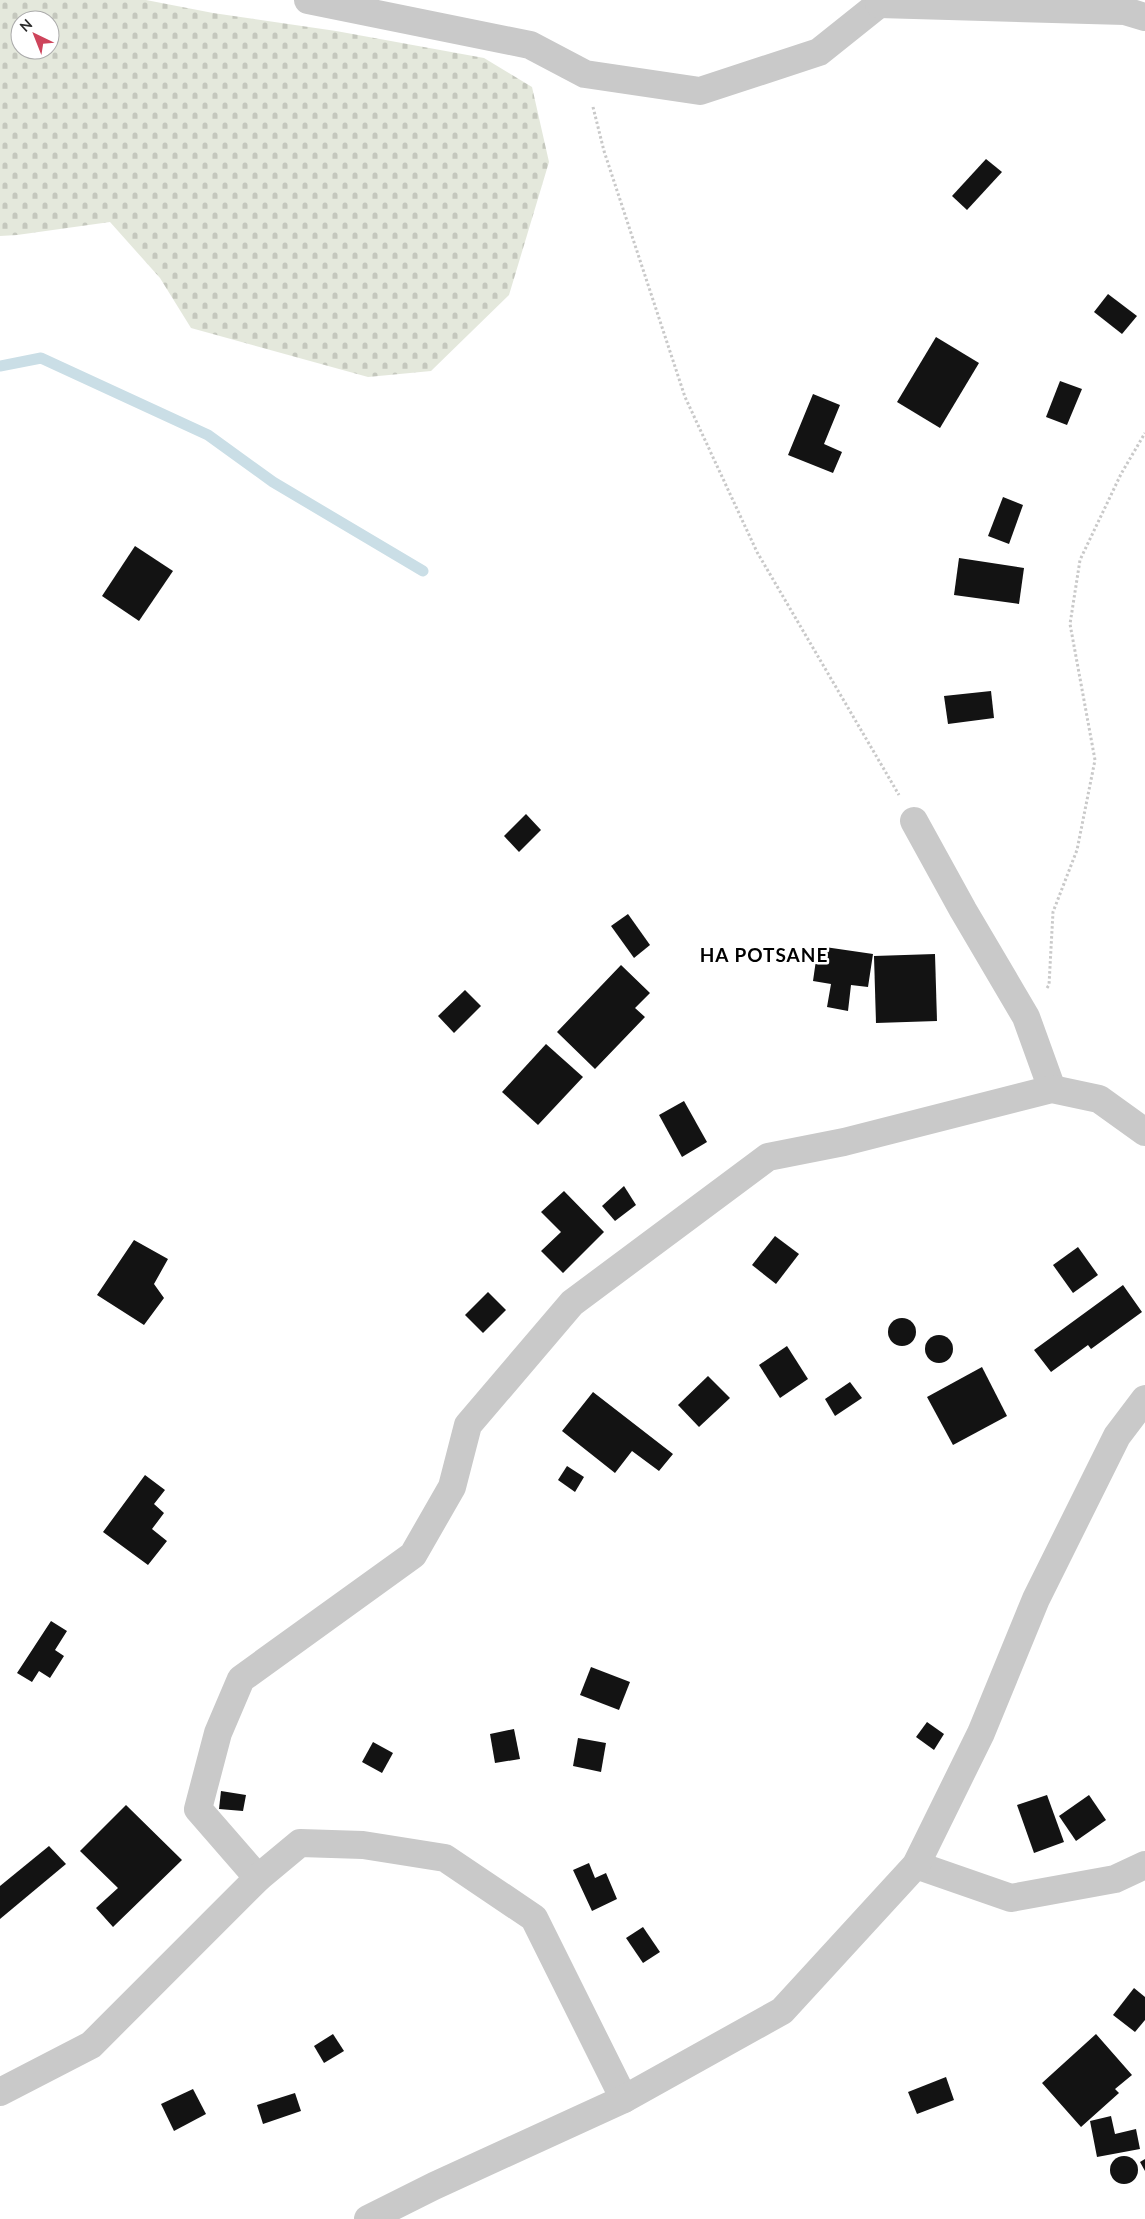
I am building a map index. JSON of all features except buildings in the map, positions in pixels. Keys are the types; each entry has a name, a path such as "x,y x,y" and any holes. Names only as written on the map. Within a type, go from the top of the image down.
{"street":[{"path":"308,0 530,45 585,74 700,91 819,52 880,2 1125,11 1145,17"},
{"path":"914,821 963,910 1026,1017 1052,1088"},
{"path":"258,1878 198,1809 218,1734 241,1679 413,1555 452,1487 468,1425 572,1303 768,1157 844,1142 1052,1088 1099,1099 1145,1132"},
{"path":"368,2219 434,2186 624,2100 782,2011 916,1866 981,1733 1036,1599 1117,1436 1145,1399"},
{"path":"0,2092 91,2045 258,1878 300,1843 363,1845 445,1858 534,1918 624,2100"},
{"path":"916,1866 1011,1898 1115,1879 1145,1865"}],"path":[{"path":"585,74 604,151 685,397 756,552 914,821"},
{"path":"1026,1017 1049,986 1053,912 1077,850 1095,760 1070,624 1080,560 1121,474 1145,433"}],"green space":[{"path":"0,0 146,0 213,13 336,31 484,58 532,87 549,162 509,295 431,371 368,377 191,328 160,278 110,222 0,236"}],"waterway":[{"path":"0,366 41,358 208,435 273,482 423,571"}],"district":[{"name":"HA POTSANE","path":"764,955"}]}
